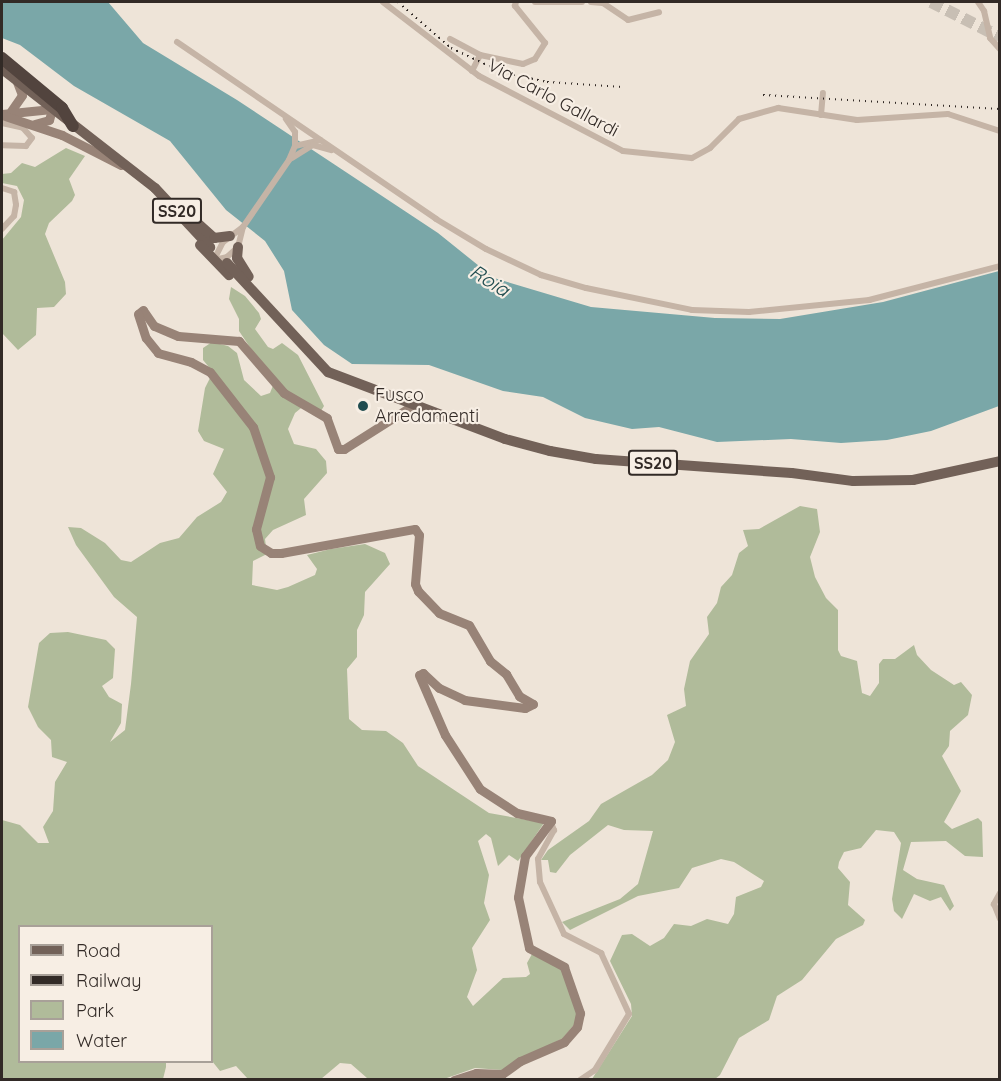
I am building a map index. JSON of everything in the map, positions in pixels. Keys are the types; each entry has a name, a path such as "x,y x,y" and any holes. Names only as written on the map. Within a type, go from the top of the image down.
{"highway":[{"path":"2,58 62,108 73,126"}],"main road":[{"name":"SS20","path":"2,69 141,177 210,247"},
{"path":"5,113 22,95 16,80"},
{"path":"5,113 52,109 49,120 34,124"},
{"path":"5,113 34,124 130,170"},
{"path":"141,177 172,196 209,235 225,239"},
{"path":"141,177 214,260 309,359 321,366"},
{"path":"234,255 241,269 272,301 321,366"},
{"path":"415,404 341,450 335,447 325,416 284,393 239,341 178,336 154,326 143,310 138,314 146,338 158,353 191,362 210,372 253,427 270,477 256,529 257,539 266,551 281,553 365,540 410,528 418,532 418,591 433,609 469,625 490,661 506,674 519,696 533,704 525,708 506,703 465,700 420,673 418,676 445,735 474,783 486,794 517,813 551,823 525,856 518,897 529,948 564,967 581,1020 564,1042 520,1061 507,1072 476,1073 454,1080"},
{"name":"SS20","path":"321,366 340,378 505,439 596,459 792,473 853,481 914,480 999,461"}],"street":[{"name":"Via Carlo Gallardi","path":"383,2 472,71 615,149 632,153 692,158 710,148 739,119 756,112 777,108 857,120 948,114 999,131"},
{"path":"450,39 480,55 522,64 542,53 545,43 515,6 516,2"},
{"path":"535,2 582,2"},
{"path":"591,2 603,3 628,20 658,12"},
{"path":"978,2 984,11 990,38 999,49"},
{"path":"177,42 284,117 322,140 335,152 466,237 541,275 692,310 793,309 869,300 999,266"},
{"path":"472,71 480,55"},
{"path":"821,115 823,93"},
{"path":"284,117 295,132 298,148"},
{"path":"2,123 23,128 32,138 26,146 2,146"},
{"path":"306,129 310,143"},
{"path":"214,260 234,255 243,227 298,148 322,140"},
{"path":"310,143 335,152"},
{"path":"2,188 14,192 16,205 14,216 2,229"},
{"path":"214,260 225,239 243,227"},
{"path":"551,823 554,830 538,859 540,882 564,934 601,953 629,1014 596,1070 580,1080"},
{"path":"999,893 994,904 999,920"}],"green space":[{"path":"66,148 85,156 69,179 75,195 72,201 49,223 45,234 65,282 66,294 54,307 37,308 36,335 18,350 2,333 2,240 21,217 24,200 17,186 2,183 2,174 11,173 22,163 35,167"},
{"path":"231,287 245,296 259,313 261,319 255,329 268,347 273,349 282,343 298,355 324,406 321,411 306,404 295,413 288,429 294,444 316,449 326,461 327,473 304,499 306,515 273,530 265,539 267,554 253,561 252,585 277,590 315,575 317,569 307,555 331,549 365,544 385,553 390,564 365,592 364,615 357,630 357,657 347,669 349,719 362,730 386,731 403,743 418,766 489,813 544,823 518,861 509,855 498,866 491,838 486,834 478,841 489,875 484,903 490,920 472,948 477,970 467,997 473,1006 503,978 526,977 530,974 527,963 532,954 561,967 577,1007 577,1021 563,1038 502,1070 475,1068 444,1079 375,1080 367,1078 351,1064 340,1063 321,1079 248,1079 236,1066 220,1071 213,1062 213,925 18,925 18,1063 166,1063 166,1067 163,1079 2,1079 2,820 20,825 38,843 49,843 43,827 53,811 55,782 67,762 52,757 51,740 38,727 28,707 39,643 50,633 68,632 106,640 115,649 113,678 102,686 109,697 122,704 121,723 110,742 125,730 131,684 137,617 114,597 76,545 68,527 81,528 105,543 121,560 131,562 160,543 179,538 197,517 221,502 227,492 213,474 224,449 204,441 198,431 205,388 213,372 203,360 203,348 212,342 228,346 237,353 244,380 261,396 270,393 274,383 239,331 239,319 229,299"},
{"path":"800,506 817,509 820,532 810,557 815,577 826,598 838,610 838,650 841,656 857,661 862,693 870,696 879,683 879,664 883,659 895,659 914,645 917,655 931,670 954,685 961,682 972,695 968,715 950,731 949,746 942,756 961,791 944,822 952,829 978,818 982,822 983,857 965,856 946,841 911,842 903,870 917,879 944,885 954,906 950,911 941,897 930,901 914,894 902,919 894,911 892,899 901,843 894,832 876,830 861,848 844,852 838,868 850,882 848,905 865,920 863,925 836,939 802,980 777,996 769,1020 739,1038 720,1075 715,1079 592,1079 632,1016 631,1004 610,961 622,935 632,934 650,946 664,938 674,924 691,926 707,919 728,924 734,914 736,897 761,887 764,881 734,862 721,859 692,868 679,888 638,896 570,930 562,922 620,899 638,884 653,831 624,830 608,825 570,855 556,873 550,872 548,860 541,860 548,850 589,821 601,804 652,775 668,760 675,742 667,715 686,706 684,689 690,661 709,634 707,617 717,603 721,587 732,575 739,553 748,546 743,530 759,529"}],"water":[{"name":"Roia","path":"2,2 108,2 143,43 237,100 438,233 494,278 591,307 715,318 780,319 883,302 999,271 999,406 931,431 887,440 841,443 791,439 717,442 659,427 632,429 585,418 543,397 503,391 429,365 352,364 324,345 292,310 284,271 265,241 226,210 170,141 74,86 20,45 2,38"}],"tunnel":[{"path":"931,2 1000,37"}],"railway":[{"path":"398,2 451,48 502,72 547,82 623,87"},
{"path":"763,95 1000,109"}],"place":[{"name":"Fusco Arredamenti","path":"363,406"}]}
